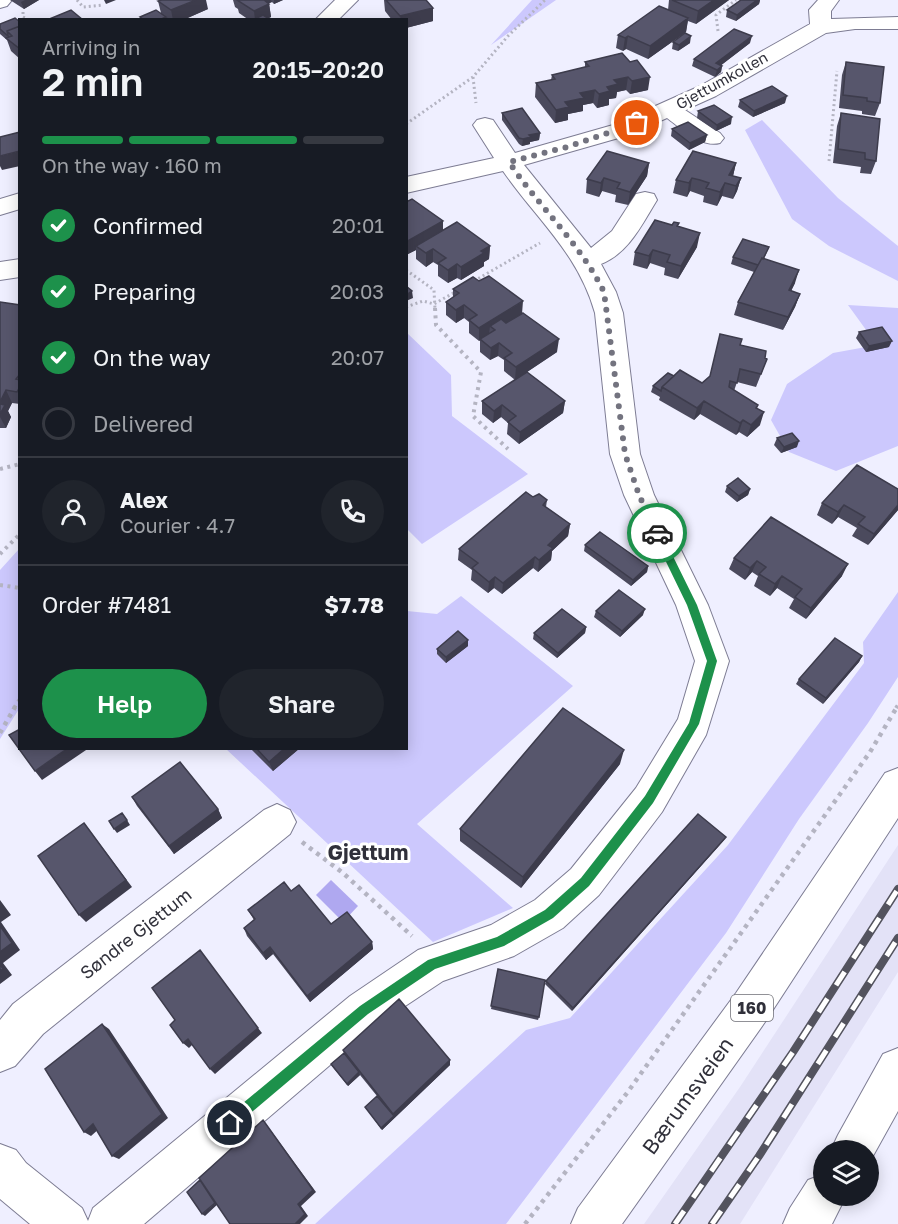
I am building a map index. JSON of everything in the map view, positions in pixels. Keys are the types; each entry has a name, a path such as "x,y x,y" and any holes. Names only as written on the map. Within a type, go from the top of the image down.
{"street":[{"path":"327,18 348,0"},
{"path":"821,27 820,10 829,0"},
{"name":"Gjettumkollen","path":"408,185 509,162 621,130 708,91 803,35 821,27 855,22 898,23"},
{"path":"670,110 712,138"},
{"path":"109,1224 364,1010 432,964 500,942 549,914 585,882 649,800 694,724 712,661 692,605 639,495 625,454 609,313 604,292 586,260 509,162 485,125"},
{"path":"586,260 599,256 614,247 645,200"},
{"path":"0,207 18,202"},
{"path":"0,270 18,268"},
{"name":"Bærumsveien","path":"594,1224 800,939 898,785"},
{"name":"Søndre Gjettum","path":"0,1051 28,1019 278,822"},
{"path":"859,1140 898,1069"},
{"path":"0,1166 10,1179 66,1224"},
{"path":"806,1224 818,1206"}],"path":[{"path":"77,0 83,7 103,5"},
{"path":"408,122 473,77 508,36 544,0"},
{"path":"718,31 716,15 736,0"},
{"path":"829,161 837,71"},
{"path":"473,282 550,237 565,232"},
{"path":"408,271 434,290 436,326 481,372 473,416 508,449"},
{"path":"408,306 423,301 434,304 463,287"},
{"path":"0,469 18,464"},
{"path":"0,554 18,536"},
{"path":"0,585 18,588"},
{"path":"0,733 18,702"},
{"path":"525,1224 627,1093 870,752 898,705"},
{"path":"278,822 343,873 403,928 432,964"}],"shaded area":[{"path":"532,0 556,0 491,45"},
{"path":"762,120 838,198 898,246 898,281 829,246 792,219 745,130"},
{"path":"848,305 898,308 898,446 836,471 789,452 771,420 787,384 833,353 877,345"},
{"path":"408,334 451,375 452,416 528,474 422,544 408,530"},
{"path":"18,550 18,711 0,739 0,570"},
{"path":"898,592 898,677 799,819 726,933 506,1224 315,1224 526,1030 570,1018 728,845 864,663 863,642"},
{"path":"461,596 573,686 417,824 513,908 433,942 227,750 408,750 408,611 437,614"},
{"path":"898,845 898,972 740,1224 644,1224 740,1087"},
{"path":"331,880 358,906 343,922 316,895"}],"building":[{"path":"196,0 171,10 158,1"},
{"path":"237,0 264,0 269,4 254,11"},
{"path":"386,0 426,0 433,8 400,16"},
{"path":"672,0 714,0 698,11"},
{"path":"741,0 757,0 737,15 727,10"},
{"path":"659,6 688,18 650,46 628,36 625,38 618,35"},
{"path":"71,10 81,18 52,18"},
{"path":"156,10 166,17 141,18"},
{"path":"15,18 18,20 18,27 7,31 8,36 0,29 0,24"},
{"path":"18,27 18,47 6,38 12,36 7,31"},
{"path":"734,29 752,36 716,63 722,66 717,70 694,59"},
{"path":"685,33 691,36 679,45 673,42"},
{"path":"622,53 630,62 637,60 650,77 632,81 628,77 614,80 618,84 607,87 610,91 599,94 595,90 580,93 584,98 565,102 569,107 556,110 536,83 555,79 552,75 589,66 585,62"},
{"path":"846,62 884,67 880,103 867,101 867,98 843,95"},
{"path":"772,86 787,96 754,111 740,100"},
{"path":"714,105 732,117 717,125 698,111"},
{"path":"522,108 540,133 523,139 519,138 502,113"},
{"path":"841,113 880,119 876,161 865,159 865,153 838,149"},
{"path":"688,122 707,135 690,143 672,129"},
{"path":"18,132 18,152 0,156 0,137"},
{"path":"607,151 649,163 630,192 617,188 620,183 604,178 601,183 587,179"},
{"path":"693,151 736,163 729,175 741,178 736,186 725,183 720,192 706,188 709,183 700,180 692,178 689,183 676,180"},
{"path":"412,199 443,221 408,241 408,201"},
{"path":"655,220 672,225 674,222 679,223 677,226 700,233 681,266 667,262 670,255 653,250 649,256 635,252"},
{"path":"457,222 490,246 481,251 484,253 461,267 457,264 448,270 438,263 446,258 433,249 426,253 416,246"},
{"path":"743,239 769,247 758,265 733,257"},
{"path":"762,258 799,270 789,290 800,294 788,317 738,302"},
{"path":"489,276 523,301 479,328 469,320 477,315 464,305 456,310 446,302 459,293 453,289 473,277 479,281"},
{"path":"0,302 18,305 18,376 16,379 18,380 18,390 6,390 0,402"},
{"path":"523,313 559,339 516,367 504,358 512,353 499,343 491,348 480,339 495,330 490,326 501,319 506,323"},
{"path":"882,327 892,341 869,346 859,332"},
{"path":"720,334 742,339 740,345 766,351 765,358 767,359 761,374 740,369 737,383 730,381 729,387 758,405 756,408 764,412 751,425 743,420 740,423 704,401 697,408 662,387 680,370 702,383 710,376"},
{"path":"527,372 565,401 520,432 508,422 516,416 502,405 494,411 482,401"},
{"path":"668,373 674,376 662,387 661,391 653,386"},
{"path":"0,404 5,405 0,414"},
{"path":"792,433 799,441 784,447 777,438"},
{"path":"857,465 898,489 898,505 874,534 858,524 865,517 844,505 838,512 822,503"},
{"path":"738,478 750,489 739,496 727,486"},
{"path":"526,492 533,497 539,494 547,500 543,505 570,524 548,545 553,548 539,560 535,557 503,583 495,577 489,582 472,568 478,563 459,549"},
{"path":"771,517 848,564 811,608 795,597 802,589 782,576 775,584 759,574 766,567 757,561 750,568 734,558"},
{"path":"600,532 648,566 633,580 585,545"},
{"path":"619,590 645,609 622,631 596,611"},
{"path":"562,609 586,627 558,653 534,633"},
{"path":"458,631 468,640 446,657 437,649"},
{"path":"835,638 862,656 826,698 799,679"},
{"path":"563,708 624,750 523,877 460,829"},
{"path":"18,730 18,747 9,735"},
{"path":"20,750 65,750 35,771"},
{"path":"258,750 283,750 269,762"},
{"path":"180,762 218,809 169,846 132,797"},
{"path":"122,813 127,820 114,829 109,821"},
{"path":"698,814 726,837 573,1008 546,981"},
{"path":"84,823 126,880 79,915 38,856"},
{"path":"284,882 291,891 299,885 331,924 347,912 372,942 307,996 270,947 263,953 244,928 255,919 248,910"},
{"path":"0,926 12,943 0,952"},
{"path":"200,950 258,1028 210,1069 188,1039 183,1043 170,1025 175,1020 152,988"},
{"path":"498,969 545,980 539,1017 491,1006"},
{"path":"399,999 450,1060 393,1114 343,1050"},
{"path":"102,1024 162,1114 112,1156 93,1124 84,1132 45,1069"},
{"path":"344,1053 359,1072 347,1084 331,1064"},
{"path":"377,1096 394,1116 381,1128 365,1107"},
{"path":"263,1120 313,1190 298,1204 305,1214 295,1224 230,1224 199,1178"},
{"path":"200,1180 215,1203 202,1214 187,1192"}],"railway":[{"path":"675,1224 793,1052 898,889"},
{"path":"712,1224 759,1156 898,938"}],"way so far":[{"path":"637,123 567,147 509,162 586,260 604,292 609,313 625,454 639,495 657,533"}],"district":[{"name":"Gjettum","path":"368,853"}],"route":[{"path":"230,1123 364,1010 432,964 500,942 549,914 585,882 649,800 694,724 712,661 692,605 657,533"}]}
